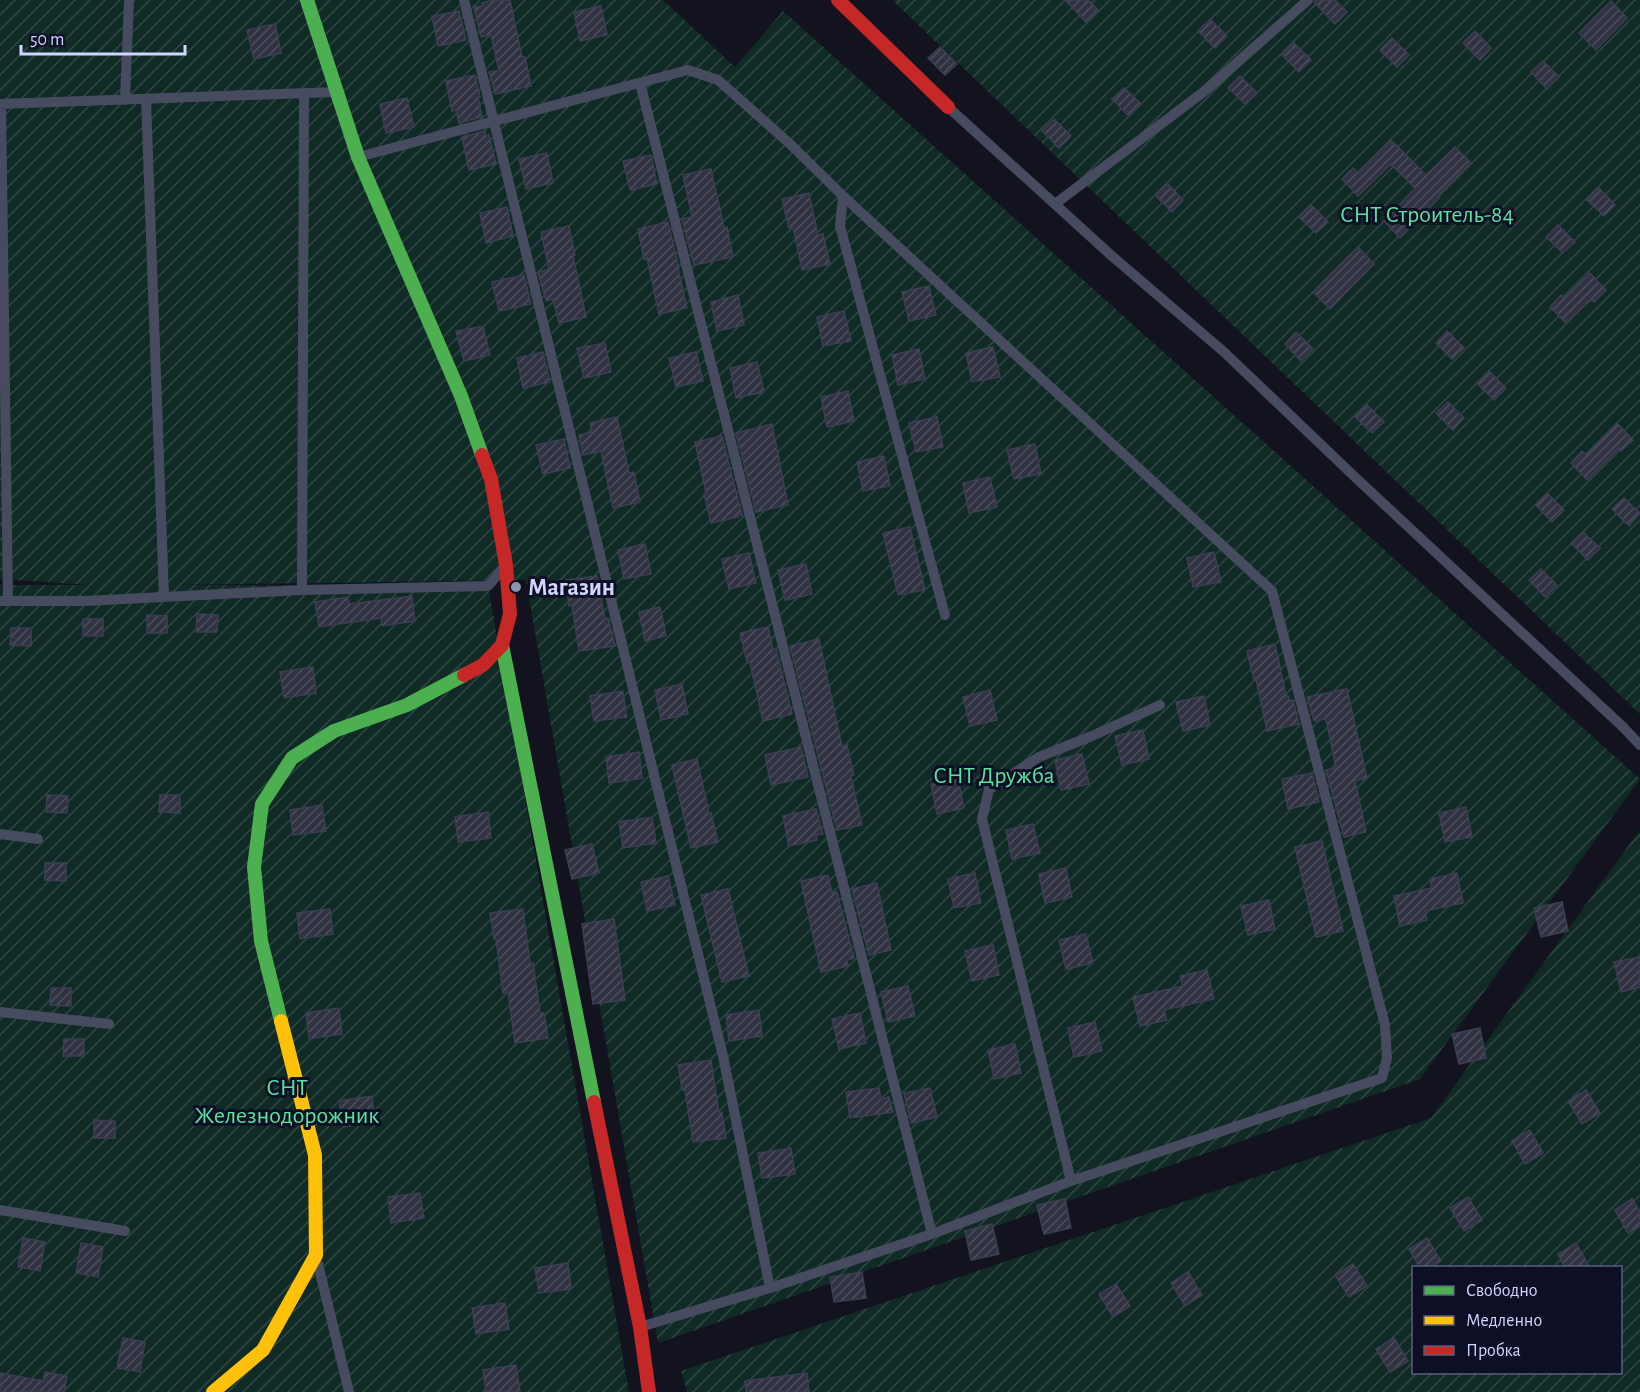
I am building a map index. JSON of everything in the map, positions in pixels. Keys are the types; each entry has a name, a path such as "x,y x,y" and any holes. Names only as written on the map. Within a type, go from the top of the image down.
{"street":[{"path":"307,0 358,157 461,396 490,479 506,565 510,614 502,645 640,1327 649,1392"},
{"path":"838,0 948,107"},
{"path":"213,1392 263,1350 316,1256 315,1155 261,941 254,867 262,804 292,758 333,731 407,705 483,665 502,645"}],"lane":[{"path":"125,100 129,0"},
{"path":"464,0 723,1056 770,1288"},
{"path":"1055,204 1206,90 1308,0"},
{"path":"358,157 688,70 718,80 788,142 843,196 1272,591 1385,1025 1387,1058 1382,1078 1071,1181 932,1234 770,1288 640,1327"},
{"path":"640,83 932,1234"},
{"path":"336,92 1,104 4,601 85,601 302,590 488,586 506,565"},
{"path":"302,590 304,94"},
{"path":"146,99 164,597"},
{"path":"948,107 1113,257 1224,352 1640,745"},
{"path":"843,196 840,226 945,615"},
{"path":"1071,1181 982,819 989,789 1039,756 1092,736 1160,705"},
{"path":"0,834 38,839"},
{"path":"0,1012 109,1024"},
{"path":"0,1210 125,1231"},
{"path":"316,1256 349,1392"}],"green space":[{"name":"СНТ Дружба","path":"0,0 663,0 735,67 783,11 1640,779 1420,1079 658,1343 526,580 173,585 488,586 629,1392 0,1392 0,585 90,585 0,579"},
{"name":"СНТ Строитель-84","path":"892,0 1640,0 1640,714"},
{"path":"1640,830 1640,1392 687,1392 681,1371 1431,1118"}],"building":[{"path":"494,0 510,0 522,57 525,57 531,86 495,94 489,72 499,70 491,35 481,37 474,7"},
{"path":"1065,0 1088,0 1098,10 1086,22"},
{"path":"1315,0 1335,0 1347,12 1335,24 1315,3"},
{"path":"1611,1 1627,18 1596,50 1579,33"},
{"path":"601,6 607,35 580,41 574,12"},
{"path":"459,11 466,40 438,46 432,16"},
{"path":"1210,19 1227,36 1215,48 1198,31"},
{"path":"275,24 281,53 254,59 247,30"},
{"path":"1475,31 1491,48 1480,60 1463,43"},
{"path":"1392,38 1409,55 1397,67 1380,50"},
{"path":"1294,43 1311,60 1299,72 1282,55"},
{"path":"940,47 957,64 945,75 928,58"},
{"path":"1543,61 1559,77 1547,89 1531,72"},
{"path":"475,75 482,117 459,123 456,110 452,111 446,81"},
{"path":"1240,76 1257,93 1245,104 1228,88"},
{"path":"1124,88 1141,104 1129,116 1112,99"},
{"path":"407,98 414,127 386,133 380,104"},
{"path":"1054,119 1071,136 1059,148 1042,131"},
{"path":"485,131 486,136 489,135 496,164 469,170 462,137"},
{"path":"1391,140 1426,175 1455,147 1471,163 1400,238 1384,221 1415,188 1391,164 1358,196 1342,179 1353,168 1358,173"},
{"path":"547,153 553,183 526,189 519,159"},
{"path":"651,155 657,184 630,190 623,161"},
{"path":"711,169 733,257 694,265 682,219 692,217 683,175"},
{"path":"1167,183 1183,200 1172,212 1155,195"},
{"path":"1599,188 1615,205 1604,216 1587,200"},
{"path":"809,193 818,235 823,234 830,264 802,270 793,227 789,228 782,199"},
{"path":"1311,205 1328,222 1316,233 1299,217"},
{"path":"507,207 513,236 486,243 480,213"},
{"path":"668,222 687,308 659,314 638,229"},
{"path":"1558,225 1575,242 1563,253 1546,237"},
{"path":"569,226 586,317 559,323 553,299 546,301 538,272 549,269 541,232"},
{"path":"1358,247 1374,264 1330,309 1313,292"},
{"path":"1590,273 1606,290 1594,302 1592,299 1566,323 1550,307 1561,295 1564,298"},
{"path":"524,275 531,304 499,311 492,282"},
{"path":"929,286 936,315 909,321 902,292"},
{"path":"738,295 744,325 717,331 711,302"},
{"path":"844,311 851,341 823,346 817,317"},
{"path":"483,326 490,355 464,361 456,331"},
{"path":"1447,331 1464,348 1452,359 1436,343"},
{"path":"1296,332 1313,349 1301,361 1285,344"},
{"path":"605,343 611,372 584,378 577,348"},
{"path":"993,347 1000,377 972,382 966,353"},
{"path":"919,349 925,379 898,385 892,355"},
{"path":"543,352 550,382 523,388 517,358"},
{"path":"696,352 703,381 676,387 669,358"},
{"path":"757,362 764,392 736,398 730,368"},
{"path":"1489,371 1506,388 1494,400 1477,383"},
{"path":"848,391 854,421 827,427 821,397"},
{"path":"1448,402 1464,418 1453,430 1436,413"},
{"path":"1367,405 1384,422 1372,433 1355,417"},
{"path":"617,417 629,473 634,472 640,502 613,508 601,451 583,455 579,435 592,432 590,423"},
{"path":"937,417 943,447 916,452 909,423"},
{"path":"1617,423 1633,440 1621,451 1619,448 1587,480 1571,463 1582,451 1586,455"},
{"path":"772,424 788,505 756,512 736,433"},
{"path":"722,436 742,515 711,523 695,442"},
{"path":"564,439 570,468 543,474 536,445"},
{"path":"1035,444 1041,474 1014,479 1007,450"},
{"path":"884,456 890,486 863,491 857,462"},
{"path":"990,477 997,507 969,513 963,483"},
{"path":"1547,493 1564,510 1552,522 1536,505"},
{"path":"1624,498 1640,513 1629,526 1612,509"},
{"path":"910,527 925,590 898,595 883,533"},
{"path":"1583,532 1600,548 1588,560 1571,543"},
{"path":"645,544 651,574 624,579 618,550"},
{"path":"1214,552 1221,582 1193,587 1187,558"},
{"path":"749,553 756,583 729,589 722,559"},
{"path":"806,564 812,594 785,600 778,570"},
{"path":"1541,569 1557,585 1545,597 1529,580"},
{"path":"597,576 605,619 608,618 615,646 579,651 566,580"},
{"path":"412,596 415,621 382,626 381,618 319,627 315,602 348,597 349,604"},
{"path":"660,607 666,636 645,641 639,612"},
{"path":"197,614 218,615 217,632 196,632"},
{"path":"147,615 167,616 167,633 147,633"},
{"path":"83,619 103,619 103,636 83,636"},
{"path":"768,627 773,649 776,649 792,714 763,721 750,662 747,662 740,633"},
{"path":"11,628 31,628 31,646 10,645"},
{"path":"819,639 842,747 847,745 854,775 851,776 862,825 837,830 790,646"},
{"path":"1275,644 1286,696 1290,701 1293,700 1299,724 1267,731 1256,679 1254,680 1247,651"},
{"path":"313,667 316,693 284,698 280,672"},
{"path":"682,684 688,714 661,720 655,690"},
{"path":"1347,689 1367,778 1355,781 1366,832 1344,837 1326,770 1336,768 1327,724 1325,719 1314,721 1307,697"},
{"path":"990,690 997,720 970,726 963,697"},
{"path":"623,691 627,717 594,721 590,696"},
{"path":"1204,696 1210,725 1183,731 1176,702"},
{"path":"1143,730 1149,759 1122,765 1115,736"},
{"path":"801,747 808,777 771,785 765,755"},
{"path":"639,752 642,778 609,783 606,757"},
{"path":"1082,754 1089,784 1061,790 1055,760"},
{"path":"697,759 718,842 691,848 672,765"},
{"path":"1312,773 1319,802 1288,809 1282,779"},
{"path":"958,779 964,808 937,814 931,784"},
{"path":"47,795 68,796 67,813 46,812"},
{"path":"160,795 180,795 180,813 159,812"},
{"path":"322,805 326,831 293,835 290,810"},
{"path":"1466,807 1472,837 1445,842 1439,813"},
{"path":"816,809 823,834 816,835 817,840 789,846 783,816"},
{"path":"488,812 491,838 458,842 455,817"},
{"path":"652,817 656,843 623,848 619,822"},
{"path":"1033,824 1040,853 1012,859 1006,830"},
{"path":"1322,841 1343,931 1316,937 1295,847"},
{"path":"592,844 599,873 572,879 565,850"},
{"path":"45,863 66,863 66,881 45,880"},
{"path":"1066,868 1072,897 1045,903 1039,874"},
{"path":"975,873 981,903 954,908 948,879"},
{"path":"1457,873 1463,903 1425,911 1427,920 1400,926 1394,896 1432,888 1430,879"},
{"path":"828,875 832,893 837,892 854,958 847,960 848,966 821,972 801,881"},
{"path":"668,876 675,905 647,911 641,882"},
{"path":"877,883 891,950 869,955 852,889"},
{"path":"728,889 749,976 722,982 701,895"},
{"path":"1269,900 1275,929 1248,935 1241,906"},
{"path":"1562,902 1568,931 1541,937 1534,908"},
{"path":"330,909 333,934 300,939 297,913"},
{"path":"523,909 530,963 533,963 540,1013 544,1013 548,1038 515,1043 508,992 503,993 490,913"},
{"path":"614,919 625,1000 593,1004 582,924"},
{"path":"1086,934 1093,963 1066,969 1059,940"},
{"path":"993,945 999,975 972,981 965,951"},
{"path":"1640,957 1640,987 1621,992 1614,962"},
{"path":"1207,970 1214,999 1164,1010 1167,1020 1140,1026 1133,997 1183,986 1180,976"},
{"path":"908,986 915,1016 888,1022 881,992"},
{"path":"51,988 71,988 71,1006 50,1005"},
{"path":"339,1008 342,1034 309,1039 306,1013"},
{"path":"759,1010 762,1036 729,1041 726,1015"},
{"path":"860,1013 866,1043 839,1049 832,1019"},
{"path":"1095,1022 1102,1051 1074,1057 1068,1028"},
{"path":"1480,1028 1486,1058 1459,1064 1452,1034"},
{"path":"64,1039 84,1039 84,1056 63,1056"},
{"path":"1015,1044 1021,1073 994,1079 988,1050"},
{"path":"711,1060 719,1113 722,1112 726,1138 693,1142 685,1090 682,1090 678,1065"},
{"path":"879,1088 881,1099 889,1097 893,1112 850,1118 846,1092"},
{"path":"930,1088 937,1117 911,1123 904,1093"},
{"path":"1586,1090 1600,1113 1582,1124 1568,1101"},
{"path":"372,1096 375,1122 343,1127 339,1101"},
{"path":"94,1120 115,1121 115,1138 94,1138"},
{"path":"1530,1130 1543,1153 1525,1164 1512,1141"},
{"path":"791,1148 795,1174 762,1178 758,1153"},
{"path":"420,1193 424,1218 391,1223 388,1197"},
{"path":"1468,1197 1482,1220 1464,1231 1450,1208"},
{"path":"1065,1199 1071,1228 1044,1234 1037,1205"},
{"path":"1632,1199 1640,1212 1640,1226 1628,1233 1615,1210"},
{"path":"992,1224 999,1254 971,1260 965,1231"},
{"path":"23,1238 45,1242 40,1271 18,1267"},
{"path":"1427,1238 1441,1261 1432,1266 1419,1266 1409,1249"},
{"path":"81,1243 103,1247 98,1277 76,1273"},
{"path":"1576,1243 1589,1266 1564,1266 1558,1254"},
{"path":"568,1263 571,1289 539,1293 535,1268"},
{"path":"1353,1264 1367,1286 1349,1297 1335,1275"},
{"path":"862,1272 866,1298 834,1302 830,1277"},
{"path":"1188,1272 1202,1295 1185,1306 1171,1283"},
{"path":"1116,1284 1130,1306 1113,1317 1099,1294"},
{"path":"505,1303 509,1329 476,1334 472,1308"},
{"path":"123,1338 145,1342 140,1372 117,1368"},
{"path":"1394,1338 1408,1361 1390,1372 1376,1349"},
{"path":"516,1365 520,1392 486,1392 483,1370"},
{"path":"45,1372 67,1376 64,1392 0,1392 0,1373 43,1381"},
{"path":"807,1373 809,1392 746,1392 745,1381"}],"traffic: fast":[{"path":"307,0 358,157 461,396 482,455"},
{"path":"502,645 594,1102"},
{"path":"281,1021 261,941 254,867 262,804 292,758 334,731 407,705 464,675"}],"traffic: slow":[{"path":"213,1392 263,1350 316,1255 315,1155 281,1021"}],"traffic: jam":[{"path":"838,0 948,107"},
{"path":"464,675 483,665 502,645 510,614 506,565 491,479 482,455"},
{"path":"594,1102 640,1327 649,1392"}],"place":[{"name":"Магазин","path":"516,587"}],"park label":[{"name":"СНТ Железнодорожник","path":"287,1101"}]}
